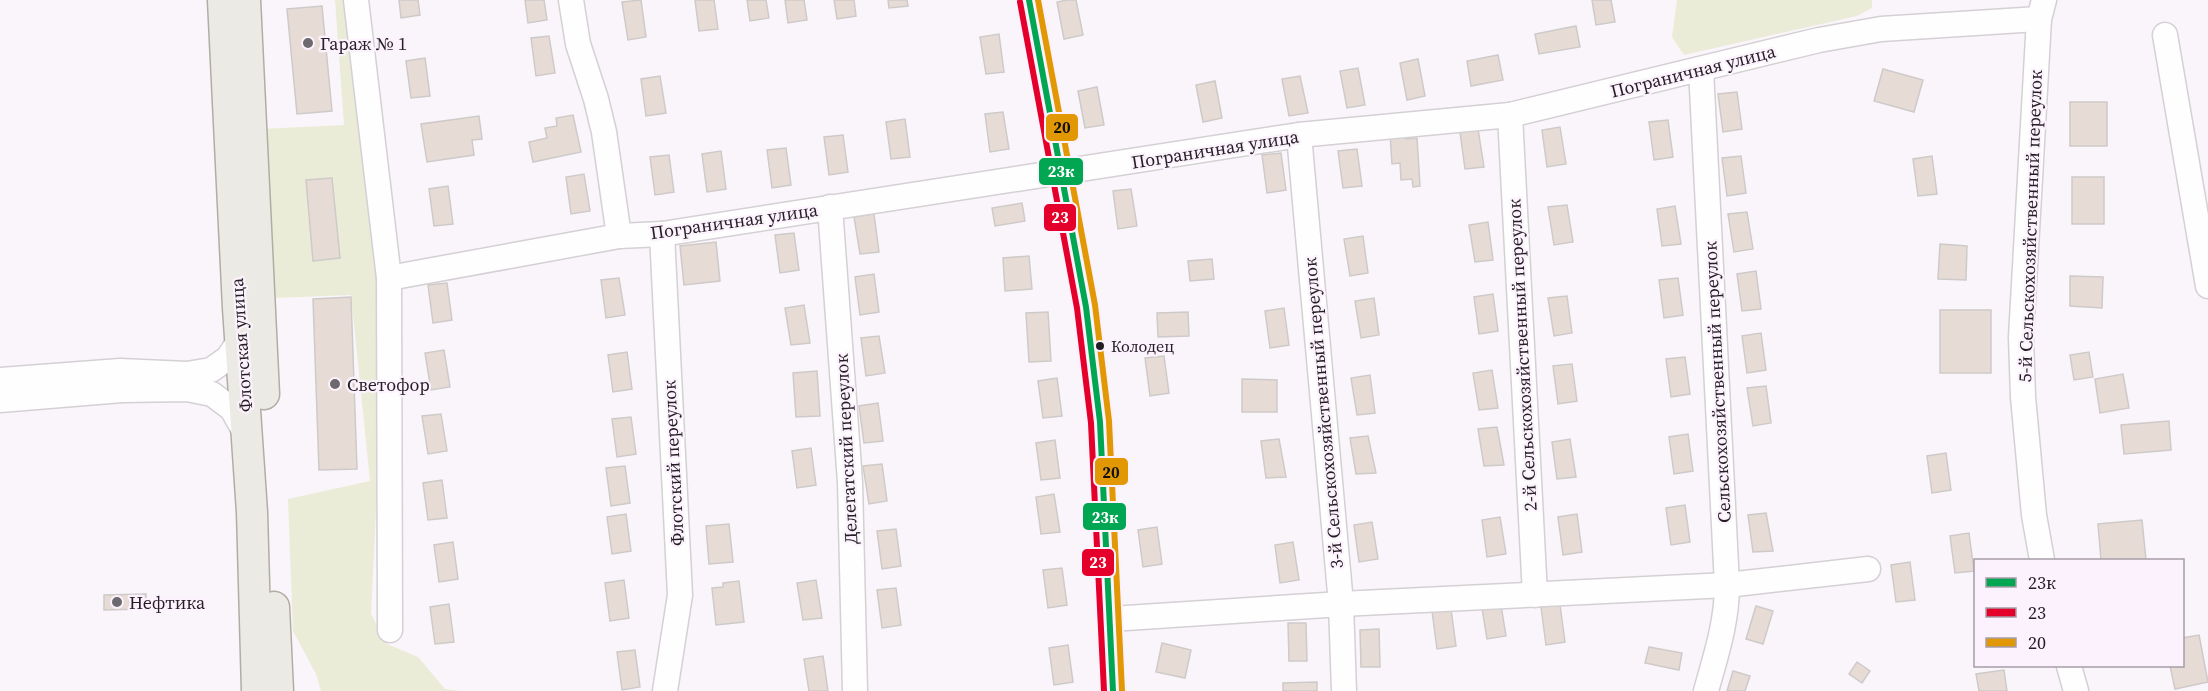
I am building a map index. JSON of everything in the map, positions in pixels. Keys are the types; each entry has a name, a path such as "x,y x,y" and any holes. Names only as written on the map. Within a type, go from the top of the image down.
{"main road":[{"name":"Флотская улица","path":"223,0 240,340 252,512 257,691"},
{"name":"Флотская улица","path":"245,0 278,691"}],"street":[{"path":"356,0 389,278 390,630"},
{"path":"571,0 578,44 604,132 619,236"},
{"path":"1029,0 1086,307 1100,422 1113,691"},
{"name":"Пограничная улица","path":"389,278 619,236 662,234 1299,135 1510,115 1819,40 1881,29 2041,10"},
{"name":"5-й Сельскохозяйственный переулок","path":"2041,10 2022,337 2023,397 2034,515 2042,559"},
{"path":"2165,35 2208,286"},
{"name":"Сельскохозяйственный переулок","path":"1701,69 1728,585 1723,632 1706,691"},
{"name":"2-й Сельскохозяйственный переулок","path":"1510,115 1534,595"},
{"name":"3-й Сельскохозяйственный переулок","path":"1299,135 1341,604 1344,691"},
{"name":"Делегатский переулок","path":"830,207 850,482 855,691"},
{"name":"Флотский переулок","path":"662,234 680,595 666,691"},
{"path":"0,380 120,371 187,374 211,370 228,358 240,340"},
{"path":"0,400 122,390 187,389 212,394 232,409 246,434"},
{"path":"1111,619 1341,604 1728,585 1868,569"},
{"path":"2069,667 2076,691"}],"green space":[{"path":"335,0 349,0 377,266 379,451 371,614 387,644 418,657 445,689 460,691 321,691 316,674 293,631 288,499 370,481 351,295 273,298 260,129 344,125"},
{"path":"1677,0 1872,0 1872,8 1857,16 1684,55 1672,37"}],"building":[{"path":"399,0 418,0 420,15 401,18"},
{"path":"525,0 544,0 547,20 528,23"},
{"path":"641,0 646,37 628,40 622,2"},
{"path":"695,0 714,0 718,29 699,31"},
{"path":"747,0 766,0 769,18 750,21"},
{"path":"785,0 804,0 807,20 788,23"},
{"path":"834,0 854,0 856,16 837,19"},
{"path":"888,0 907,0 908,6 889,8"},
{"path":"1076,0 1083,35 1064,39 1057,2"},
{"path":"1592,0 1611,0 1615,22 1596,25"},
{"name":"Гараж № 1","path":"322,6 332,111 297,114 287,9"},
{"path":"1576,26 1580,47 1539,54 1535,34"},
{"path":"999,34 1004,72 986,74 980,37"},
{"path":"549,36 555,73 536,76 531,38"},
{"path":"1498,55 1503,80 1471,86 1467,61"},
{"path":"425,58 430,96 411,98 406,61"},
{"path":"1418,59 1425,96 1407,100 1400,63"},
{"path":"1358,68 1365,105 1347,108 1340,71"},
{"path":"1883,69 1923,80 1914,112 1874,101"},
{"path":"660,76 666,113 646,116 641,79"},
{"path":"1300,76 1308,113 1289,116 1282,79"},
{"path":"1215,81 1222,118 1203,122 1196,85"},
{"path":"1097,87 1104,125 1085,128 1078,91"},
{"path":"1737,92 1742,129 1723,132 1718,94"},
{"path":"2070,102 2107,102 2107,146 2070,146"},
{"path":"1003,112 1009,149 990,152 985,114"},
{"path":"573,115 581,152 533,162 529,142 547,138 545,128 557,126 556,118"},
{"path":"479,116 482,139 472,140 474,155 427,162 421,124"},
{"path":"905,119 910,157 891,159 886,122"},
{"path":"1668,120 1673,157 1654,160 1649,122"},
{"path":"1560,127 1566,164 1547,167 1542,130"},
{"path":"1478,129 1484,167 1465,169 1460,132"},
{"path":"1406,133 1406,139 1417,138 1420,186 1413,187 1412,179 1401,180 1400,163 1392,164 1390,134"},
{"path":"843,135 848,172 829,175 824,137"},
{"path":"786,148 791,185 772,188 767,150"},
{"path":"1357,149 1362,186 1343,188 1338,151"},
{"path":"721,151 726,189 707,192 702,154"},
{"path":"1281,153 1286,190 1267,193 1262,155"},
{"path":"669,155 674,192 655,195 650,157"},
{"path":"1741,156 1746,193 1727,196 1722,158"},
{"path":"1932,156 1937,194 1918,196 1913,159"},
{"path":"584,174 590,211 571,214 566,177"},
{"path":"2072,177 2104,177 2104,224 2072,224"},
{"path":"332,178 340,258 313,261 306,180"},
{"path":"448,186 453,224 434,226 429,189"},
{"path":"1131,189 1137,226 1118,229 1113,191"},
{"path":"1022,203 1025,221 995,226 992,208"},
{"path":"1567,205 1573,242 1554,245 1548,207"},
{"path":"1675,206 1681,244 1662,246 1657,209"},
{"path":"1747,212 1753,249 1734,252 1728,214"},
{"path":"874,214 879,252 860,254 854,217"},
{"path":"1488,222 1493,260 1475,262 1469,225"},
{"path":"794,233 799,270 780,273 775,235"},
{"path":"1363,236 1368,273 1350,276 1344,239"},
{"path":"716,242 720,281 684,285 680,246"},
{"path":"1940,244 1967,246 1966,280 1938,279"},
{"path":"1029,256 1032,289 1005,291 1003,258"},
{"path":"1212,259 1214,279 1190,281 1188,261"},
{"path":"1756,271 1761,309 1742,311 1737,274"},
{"path":"874,274 879,312 860,315 855,277"},
{"path":"2070,276 2103,277 2102,308 2070,306"},
{"path":"619,278 625,315 606,318 601,280"},
{"path":"1678,278 1683,315 1664,318 1659,280"},
{"path":"447,283 452,320 433,323 428,285"},
{"path":"1493,294 1498,331 1479,334 1474,297"},
{"path":"1567,296 1572,333 1554,336 1548,298"},
{"name":"Светофор","path":"351,297 357,469 319,470 313,299"},
{"path":"1374,298 1379,335 1361,338 1355,301"},
{"path":"804,305 810,343 791,345 785,308"},
{"path":"1284,308 1289,345 1270,348 1265,311"},
{"path":"1940,310 1991,310 1991,373 1940,373"},
{"path":"1048,312 1051,361 1029,362 1026,313"},
{"path":"1188,312 1189,336 1158,337 1157,313"},
{"path":"1761,333 1766,370 1747,373 1742,336"},
{"path":"879,336 885,373 866,376 861,338"},
{"path":"444,350 450,387 431,390 425,353"},
{"path":"627,352 632,389 613,392 608,355"},
{"path":"2089,352 2093,377 2074,380 2070,355"},
{"path":"1164,356 1169,393 1150,396 1145,358"},
{"path":"1685,357 1690,394 1671,397 1666,359"},
{"path":"1572,364 1577,401 1558,404 1553,366"},
{"path":"1492,370 1498,408 1479,410 1473,373"},
{"path":"817,371 820,416 796,417 793,373"},
{"path":"2123,374 2129,408 2100,413 2095,379"},
{"path":"1370,375 1375,413 1357,415 1351,378"},
{"path":"1057,378 1062,416 1043,418 1038,381"},
{"path":"1242,379 1277,380 1277,412 1242,412"},
{"path":"1766,386 1771,423 1753,426 1747,388"},
{"path":"878,403 883,441 864,443 859,406"},
{"path":"441,414 447,451 428,454 422,416"},
{"path":"631,417 636,454 617,457 612,419"},
{"path":"2169,421 2171,450 2124,454 2121,425"},
{"path":"1497,427 1504,465 1484,466 1478,429"},
{"path":"1688,434 1693,471 1674,474 1669,437"},
{"path":"1368,436 1376,473 1356,474 1350,438"},
{"path":"1279,439 1286,477 1266,478 1261,441"},
{"path":"1570,439 1576,477 1557,479 1552,442"},
{"path":"1055,440 1060,478 1041,480 1036,443"},
{"path":"811,448 816,485 797,488 792,451"},
{"path":"1946,453 1951,490 1932,493 1927,456"},
{"path":"882,464 887,501 869,504 863,466"},
{"path":"625,466 630,503 611,506 606,468"},
{"path":"442,480 447,518 428,520 423,483"},
{"path":"1054,494 1060,532 1041,534 1036,497"},
{"path":"1685,505 1690,542 1671,545 1666,508"},
{"path":"1766,513 1773,551 1753,552 1748,515"},
{"path":"626,514 631,551 612,554 607,517"},
{"path":"1577,514 1582,552 1563,555 1558,517"},
{"path":"1500,517 1506,554 1487,557 1482,520"},
{"path":"2142,520 2146,559 2101,559 2098,524"},
{"path":"1372,522 1378,559 1359,562 1354,525"},
{"path":"729,524 733,562 709,564 706,526"},
{"path":"1157,527 1162,564 1143,567 1138,530"},
{"path":"896,529 901,566 882,569 877,531"},
{"path":"1969,533 1974,571 1955,573 1950,536"},
{"path":"453,542 458,579 439,582 434,545"},
{"path":"1293,542 1299,580 1280,583 1275,545"},
{"path":"1910,562 1915,600 1896,602 1891,565"},
{"path":"1062,568 1067,605 1048,608 1043,570"},
{"path":"624,580 629,618 610,621 605,583"},
{"path":"816,580 822,618 803,620 797,583"},
{"path":"739,581 744,622 716,625 712,588 723,587 723,583"},
{"path":"896,588 901,625 882,628 877,590"},
{"path":"146,594 146,609 104,610 104,595"},
{"path":"1500,599 1506,636 1487,639 1481,602"},
{"path":"449,604 454,642 435,644 430,607"},
{"path":"1560,605 1565,642 1546,645 1541,607"},
{"path":"1756,606 1773,611 1763,644 1746,639"},
{"path":"1451,609 1456,646 1437,649 1432,611"},
{"path":"1288,623 1306,623 1307,661 1289,661"},
{"path":"1379,629 1380,667 1361,667 1360,630"},
{"path":"2199,635 2208,682 2175,689 2170,667 2184,667 2184,638"},
{"path":"1162,643 1191,650 1185,678 1156,672"},
{"path":"1068,645 1073,682 1054,685 1049,648"},
{"path":"1649,647 1682,653 1679,670 1645,663"},
{"path":"635,650 640,687 622,690 617,652"},
{"path":"823,656 828,691 809,691 804,659"},
{"path":"1857,662 1870,671 1862,683 1849,674"},
{"path":"2004,670 2007,691 1979,691 1976,674"},
{"path":"1733,671 1750,676 1745,691 1727,691"},
{"path":"1317,682 1317,691 1283,691 1283,683"}],"transit line":[{"name":"23к","path":"1029,0 1086,307 1100,422 1113,691"},
{"name":"20","path":"1038,0 1095,305 1109,421 1122,691"},
{"name":"23","path":"1020,2 1077,308 1091,423 1104,691"}],"place":[{"name":"Гараж № 1","path":"308,43"},
{"name":"Колодец","path":"1100,346"},
{"name":"Светофор","path":"335,384"},
{"name":"Нефтика","path":"117,602"}]}
